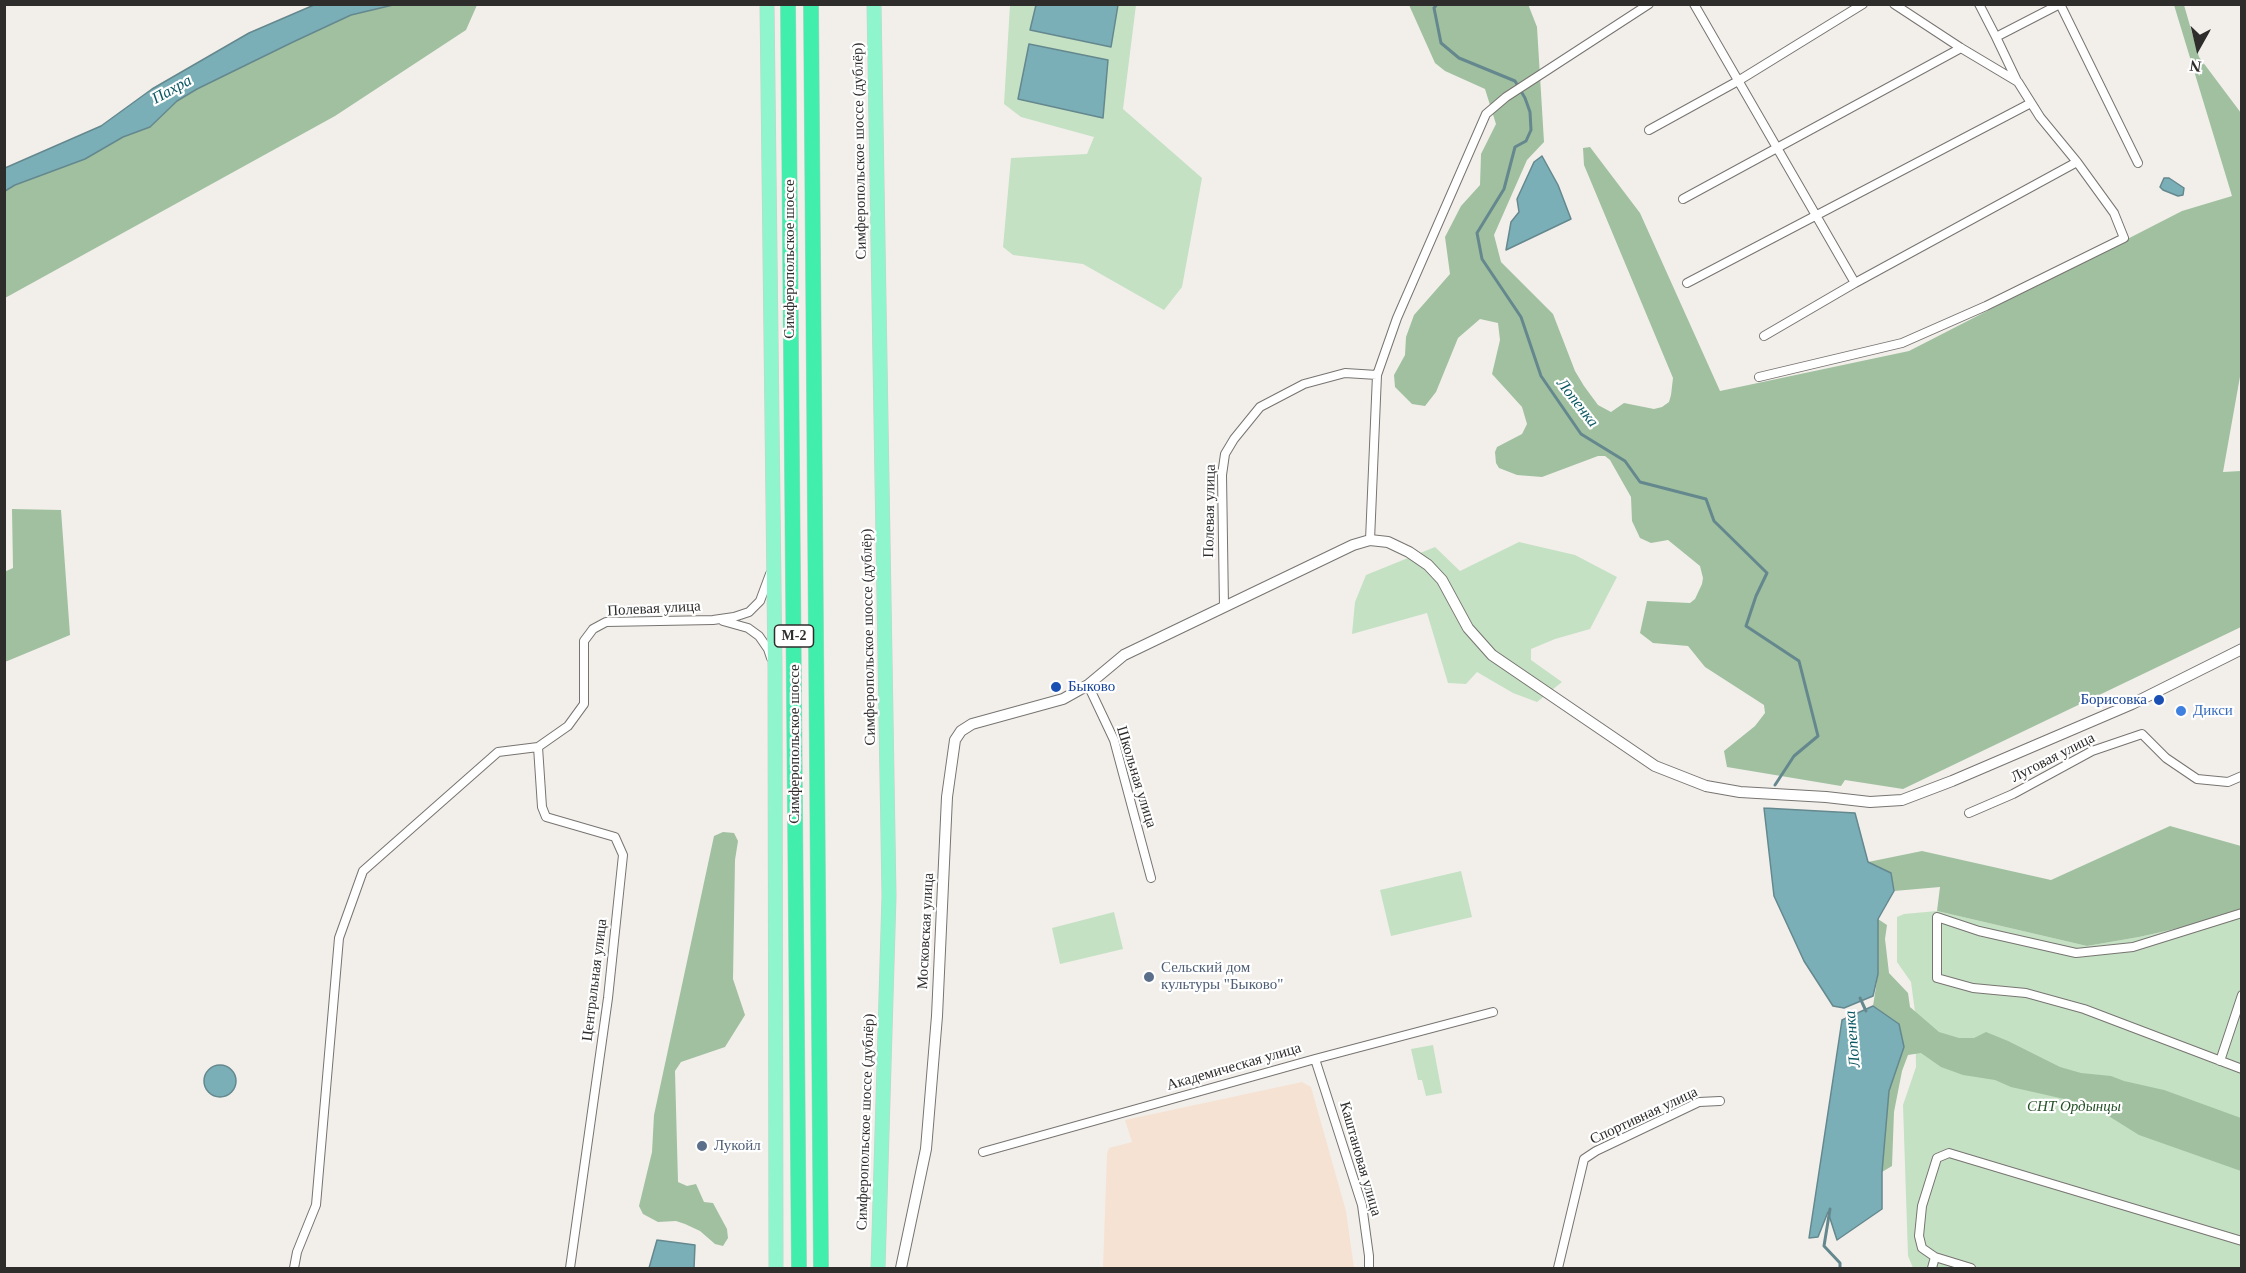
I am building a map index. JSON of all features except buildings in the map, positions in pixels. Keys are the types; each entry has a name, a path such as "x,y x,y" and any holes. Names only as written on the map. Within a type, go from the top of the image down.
{"highway":[{"name":"Симферопольское шоссе","path":"788,4 799,1269"},
{"name":"Симферопольское шоссе","path":"811,4 821,1269"}],"main road":[{"path":"767,4 775,671 776,1269"},
{"name":"Симферопольское шоссе (дублёр)","path":"874,4 890,896 878,1269"}],"street":[{"path":"1649,4 1506,97 1486,114 1397,318 1377,375 1370,540 1388,542 1428,565 1442,580 1468,628 1492,655 1655,766 1706,786 1740,792 1870,802 1902,800 2132,704 2241,649"},
{"path":"1694,4 1855,283"},
{"path":"1649,130 1738,81 1863,4"},
{"path":"1894,4 2018,82"},
{"path":"1759,377 1902,343 1986,306 2124,238 2114,213 2031,103 1979,4"},
{"path":"1996,37 2060,5 2138,164"},
{"path":"1683,200 1961,48"},
{"path":"1687,283 2031,103"},
{"path":"1764,336 1855,283 2077,162"},
{"name":"Полевая улица","path":"1224,607 1221,475 1226,454 1234,439 1260,407 1304,384 1345,373 1377,375"},
{"name":"Московская улица","path":"901,1269 926,1149 937,1016 947,797 955,741 961,731 972,724 1064,699 1088,685 1124,655 1353,545 1370,540"},
{"name":"Полевая улица","path":"538,747 568,726 584,704 584,641 593,629 606,622 713,620 749,612 760,601 767,587 772,561"},
{"name":"Полевая улица","path":"713,620 747,628 759,636 768,649 775,671"},
{"name":"Школьная улица","path":"1088,685 1114,740 1151,878"},
{"name":"Луговая улица","path":"1969,813 2013,794 2092,751 2142,734 2166,758 2197,779 2228,782 2241,776"},
{"path":"294,1269 297,1252 316,1205 339,938 363,871 498,752 538,747"},
{"name":"Центральная улица","path":"538,747 542,807 546,817 615,837 623,855 608,998 570,1269"},
{"path":"2241,913 2133,947 2076,953 1979,931 1937,917 1937,978 1973,988 2026,993 2074,1007 2241,1069"},
{"path":"2220,1061 2241,995"},
{"name":"Академическая улица","path":"983,1152 1493,1012"},
{"name":"Каштановая улица","path":"1315,1059 1362,1205 1369,1269"},
{"name":"Спортивная улица","path":"1558,1269 1584,1159 1596,1151 1699,1102 1720,1101"},
{"path":"1971,1269 1935,1257 1922,1248 1919,1236 1922,1206 1937,1158 1949,1153 2241,1241"},
{"path":"1932,1269 1935,1257"}],"shaded area":[{"path":"1302,1082 1311,1087 1346,1211 1354,1268 1103,1268 1107,1154 1109,1148 1132,1142 1125,1120"}],"green space":[{"path":"1528,4 1537,27 1544,142 1527,160 1494,235 1501,262 1553,314 1575,371 1598,405 1611,412 1624,403 1654,409 1662,407 1669,402 1673,378 1584,165 1583,148 1590,147 1640,213 1720,391 1909,351 2182,211 2232,196 2174,5 2184,5 2199,57 2241,113 2241,371 2223,472 2241,471 2241,627 1903,789 1845,780 1841,786 1727,767 1724,751 1755,726 1765,713 1764,705 1705,667 1688,646 1653,643 1640,633 1647,601 1690,603 1695,599 1703,578 1700,566 1668,540 1651,543 1640,538 1632,521 1631,497 1610,460 1605,456 1598,456 1542,477 1517,475 1499,468 1496,463 1497,447 1522,434 1527,424 1522,407 1492,374 1500,340 1498,323 1480,319 1458,338 1436,392 1425,406 1412,404 1395,387 1394,375 1405,355 1406,337 1414,315 1450,274 1445,237 1461,206 1480,185 1481,154 1496,124 1485,89 1445,71 1435,63 1409,5"},
{"path":"393,5 477,5 466,30 335,116 5,298 5,191 15,185 85,159 123,137 150,127 177,101 197,89 293,42 351,15"},
{"path":"1010,5 1136,5 1123,109 1202,178 1182,287 1164,310 1083,264 1013,255 1003,247 1011,158 1087,154 1094,137 1021,117 1004,104"},
{"path":"12,509 61,510 70,635 5,662 4,572 13,568"},
{"path":"1519,542 1575,555 1617,577 1590,629 1531,649 1531,660 1562,682 1537,702 1513,693 1477,672 1466,684 1448,683 1427,613 1352,634 1355,602 1366,575 1435,547 1460,571"},
{"path":"2170,826 2241,846 2241,914 2087,946 1937,911 1940,887 1894,891 1891,873 1868,862 1922,851 2051,880"},
{"path":"723,832 734,833 738,841 735,860 733,979 745,1015 725,1047 681,1062 675,1071 678,1182 687,1186 696,1184 704,1202 713,1203 727,1229 728,1238 723,1246 715,1244 700,1231 685,1224 676,1221 658,1222 643,1214 639,1206 652,1152 654,1115 714,836"},
{"path":"1461,871 1472,917 1391,936 1380,890"},
{"name":"СНТ Ордынцы","path":"1937,911 2087,946 2241,914 2241,1268 1913,1268 1908,1256 1903,1105 1916,1067 1915,1012 1911,982 1897,962 1897,917 1904,914"},
{"path":"1114,912 1123,949 1060,964 1052,928"},
{"path":"1878,919 1887,925 1885,939 1889,973 1908,993 1910,1007 1939,1032 1959,1038 1974,1038 1986,1032 2060,1067 2081,1073 2111,1076 2164,1090 2241,1118 2241,1171 2139,1135 2091,1105 2011,1087 1995,1080 1963,1075 1941,1067 1921,1053 1908,1055 1902,1071 1894,1112 1892,1166 1882,1172 1889,1091 1904,1047 1899,1024 1873,1006 1878,974"},
{"path":"1433,1045 1442,1093 1426,1096 1422,1080 1418,1080 1411,1049"}],"water":[{"name":"Пахра","path":"314,5 393,5 351,15 293,42 197,89 177,101 150,127 123,137 85,159 15,185 5,191 5,168 101,126 152,89 249,33"},
{"path":"1036,5 1118,5 1111,47 1030,30"},
{"path":"1029,44 1108,60 1103,118 1018,99"},
{"path":"1542,156 1558,185 1571,219 1506,250 1511,222 1519,212 1517,199 1534,162"},
{"path":"2164,178 2169,178 2184,188 2183,195 2178,196 2163,190 2160,187"},
{"path":"1764,808 1855,813 1868,862 1891,873 1894,891 1878,919 1878,974 1873,996 1844,1008 1833,1006 1804,961 1774,896"},
{"path":"1873,1006 1899,1024 1904,1047 1889,1091 1882,1172 1882,1209 1837,1240 1828,1212 1818,1237 1809,1238 1842,1020"},
{"path":"220,1065 232,1069 236,1081 232,1093 220,1097 208,1093 204,1081 208,1069"},
{"path":"657,1240 695,1245 694,1268 649,1268"}],"waterway":[{"name":"Лопенка","path":"1437,4 1434,8 1441,43 1459,58 1515,81 1530,112 1531,130 1526,141 1515,147 1504,189 1477,233 1482,259 1521,317 1541,376 1581,434 1625,461 1640,482 1706,499 1714,521 1767,573 1746,626 1799,661 1818,736 1794,756 1775,785"},
{"name":"Лопенка","path":"1860,998 1866,1011"},
{"name":"Лопенка","path":"1830,1209 1824,1246 1840,1263 1840,1268"}],"place":[{"name":"Быково","path":"1056,687"},
{"name":"Борисовка","path":"2159,700"},
{"name":"Дикси","path":"2181,711"},
{"name":"Сельский дом культуры \"Быково\"","path":"1149,977"},
{"name":"Лукойл","path":"702,1146"}]}
